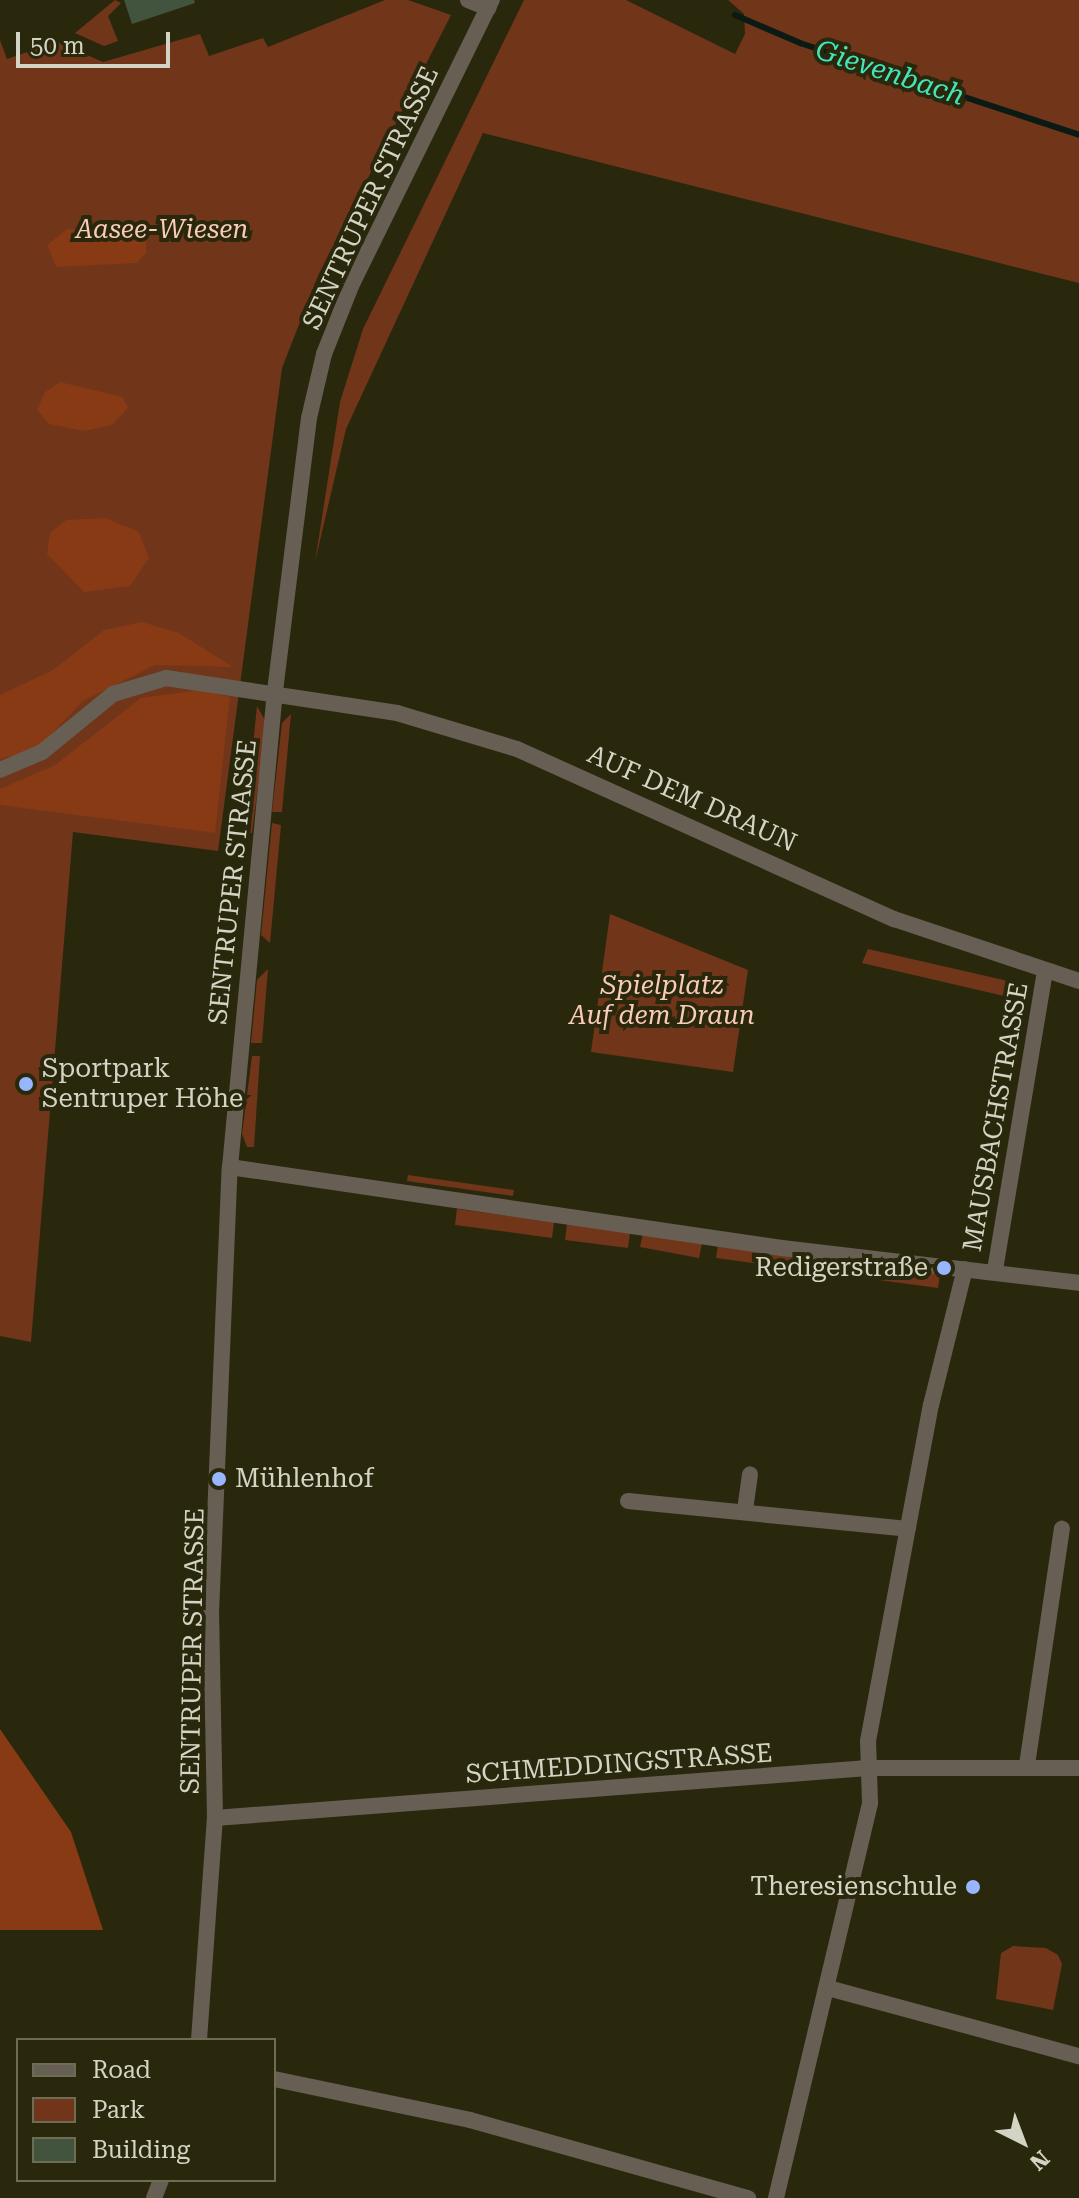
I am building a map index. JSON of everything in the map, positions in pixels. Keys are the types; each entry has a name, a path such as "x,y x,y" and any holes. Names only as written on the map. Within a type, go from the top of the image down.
{"street":[{"name":"SENTRUPER STRASSE","path":"199,2038 215,1818 211,1613 230,1167 275,691 309,418 324,354 351,286 490,4 468,0"},
{"name":"AUF DEM DRAUN","path":"0,770 42,752 90,707 139,682 196,678 397,713 517,749 894,919 1079,981"},
{"name":"MAUSBACHSTRASSE","path":"995,1270 1045,972"},
{"path":"230,1167 1079,1283"},
{"name":"MAUSBACHSTRASSE","path":"776,2198 870,1803 868,1768 908,1529 965,1269"},
{"path":"745,1510 750,1474"},
{"path":"628,1501 745,1510 908,1529"},
{"path":"1027,1765 1062,1529"},
{"name":"SCHMEDDINGSTRASSE","path":"215,1818 868,1768 1027,1765 1079,1768"},
{"path":"828,1988 1079,2056"},
{"path":"276,2079 470,2120 748,2198"}],"green space":[{"path":"115,0 121,3 108,16 118,41 104,46 75,33"},
{"name":"Aasee-Wiesen","path":"385,0 408,0 451,15 318,276 282,368 218,851 73,832 31,1342 0,1336 0,40 7,59 57,42 103,62 200,34 209,56 263,38 268,47"},
{"path":"524,0 626,0 735,54 745,34 744,14 728,0 1079,0 1079,283 483,133 346,429 315,562 340,402 363,329"},
{"path":"257,706 266,722 252,833 244,833"},
{"path":"291,714 282,812 272,812 282,723"},
{"path":"272,823 281,825 270,943 261,935"},
{"name":"Spielplatz Auf dem Draun","path":"610,914 748,970 733,1072 591,1052"},
{"path":"868,949 1021,984 1026,1001 862,963"},
{"path":"268,969 262,1043 251,1043 257,980"},
{"path":"252,1056 260,1056 254,1147 247,1147 242,1134"},
{"path":"408,1175 514,1190 513,1196 407,1181"},
{"path":"457,1209 554,1222 552,1238 455,1225"},
{"path":"567,1224 630,1232 628,1248 565,1240"},
{"path":"643,1233 702,1243 699,1258 640,1247"},
{"path":"718,1244 940,1274 938,1288 716,1258"},
{"path":"1013,1946 1046,1948 1058,1955 1062,1964 1053,2010 996,1999 1001,1953"}],"shaded area":[{"path":"67,229 136,234 146,240 146,253 137,263 56,267 47,245"},
{"path":"60,382 123,397 128,408 112,425 84,431 49,424 37,410 45,392"},
{"path":"105,518 139,532 149,558 130,586 84,592 47,554 50,533 66,520"},
{"path":"142,622 179,633 233,667 155,665 83,701 37,749 0,759 0,695 53,670 104,630"},
{"path":"199,690 230,697 215,833 0,805 0,789 55,765 141,698"},
{"path":"0,1729 71,1832 103,1930 0,1930"}],"building":[{"path":"124,0 194,0 195,3 132,24"}],"waterway":[{"name":"Gievenbach","path":"735,15 800,43 1079,135"}],"place":[{"name":"Sportpark Sentruper Höhe","path":"26,1084"},
{"name":"Redigerstraße","path":"944,1268"},
{"name":"Mühlenhof","path":"219,1479"},
{"name":"Theresienschule","path":"973,1887"}]}
